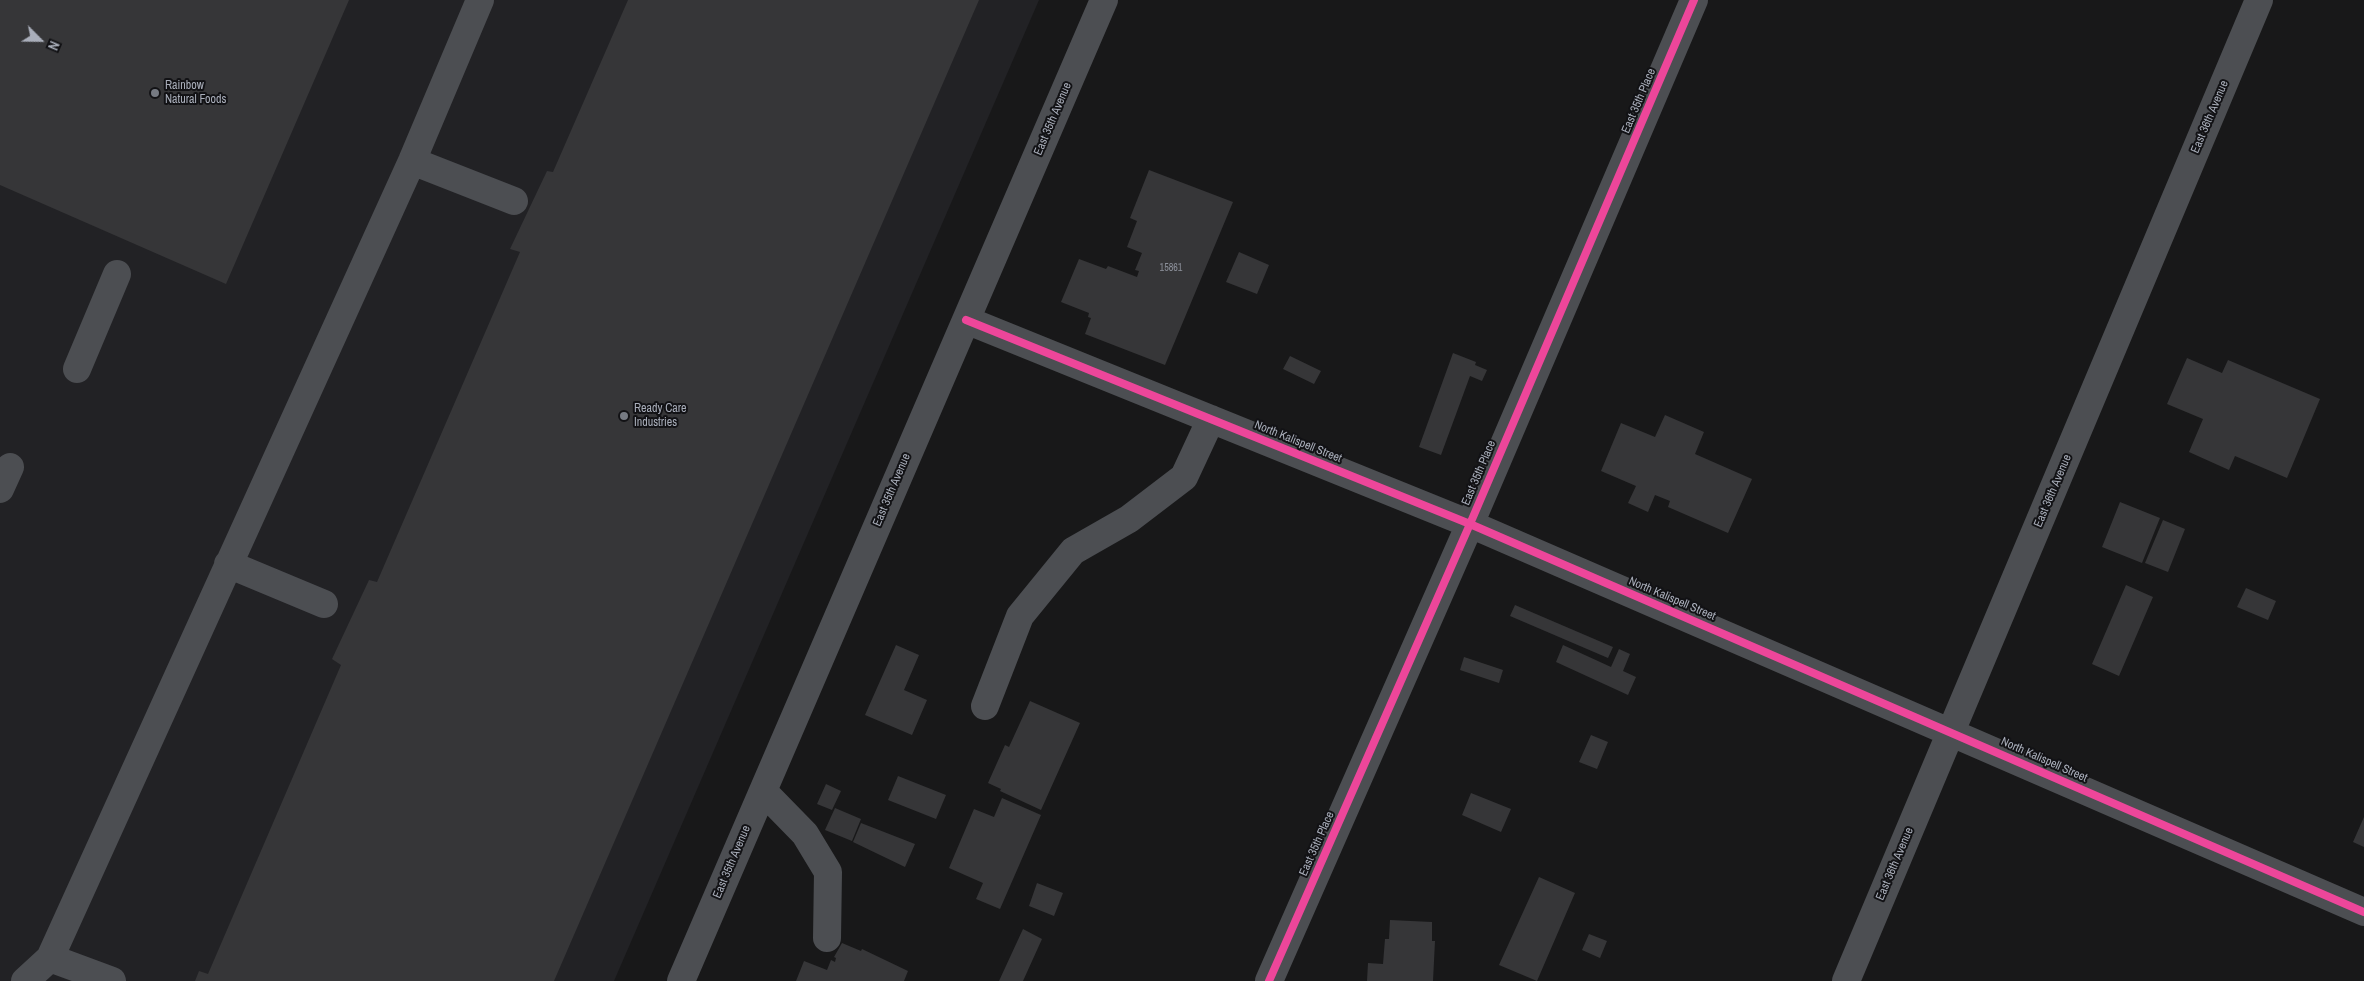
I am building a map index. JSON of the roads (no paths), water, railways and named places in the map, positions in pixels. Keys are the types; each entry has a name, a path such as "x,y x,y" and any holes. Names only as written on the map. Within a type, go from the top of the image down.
{"street":[{"path":"26,981 50,958 412,161 480,0"},
{"name":"East 35th Avenue","path":"681,981 1104,0"},
{"name":"East 35th Place","path":"1270,981 1470,524 1694,0"},
{"name":"East 36th Avenue","path":"1846,981 2259,0"},
{"path":"412,161 514,201"},
{"path":"76,369 117,274"},
{"name":"North Kalispell Street","path":"966,320 1470,524 2364,912"},
{"path":"984,706 1020,616 1073,551 1128,519 1184,477 1211,419"},
{"path":"228,564 324,604"},
{"path":"763,791 805,834 828,872 828,938"},
{"path":"50,958 112,981"}],"place":[{"name":"Rainbow Natural Foods","path":"155,93"},
{"name":"Ready Care Industries","path":"624,416"}]}
